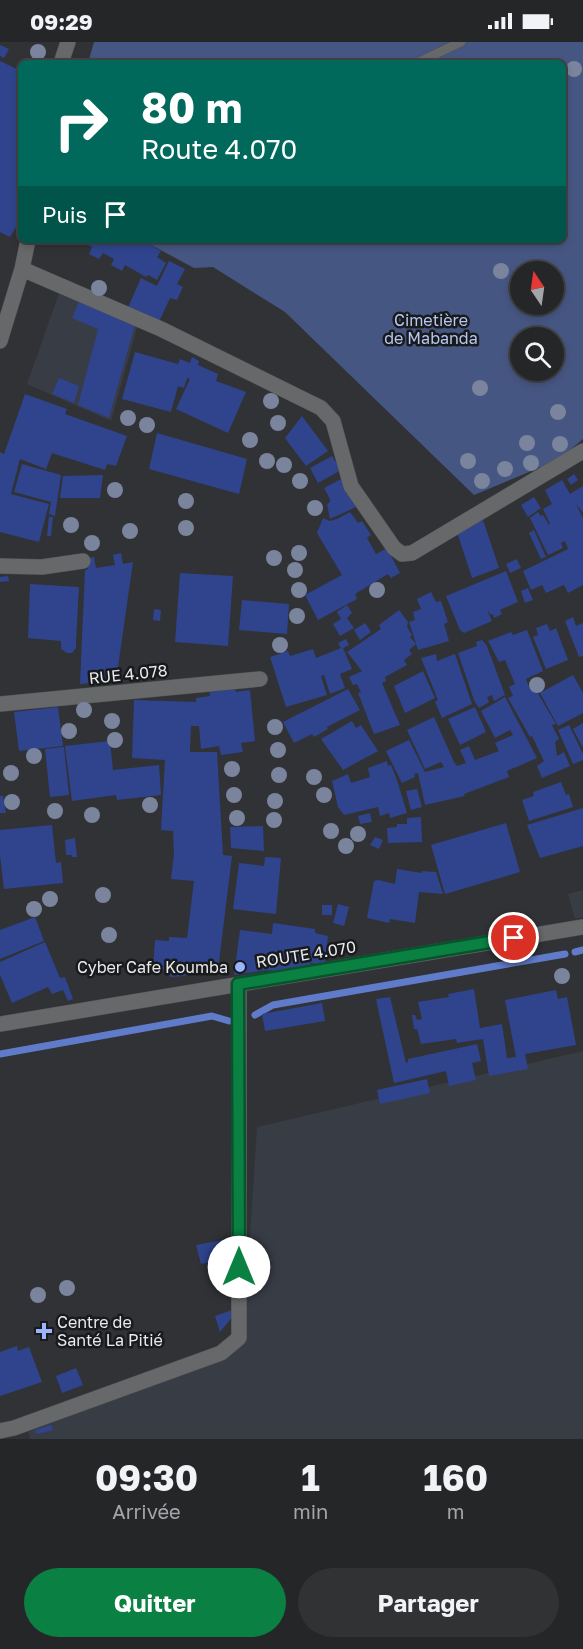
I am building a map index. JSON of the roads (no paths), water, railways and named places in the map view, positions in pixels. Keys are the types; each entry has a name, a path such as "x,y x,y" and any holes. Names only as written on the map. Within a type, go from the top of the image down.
{"street":[{"path":"62,60 68,42"},
{"path":"0,341 22,269 27,243"},
{"path":"22,269 161,329 328,413 333,421 351,486 394,548 402,554 412,553 583,451"},
{"path":"0,566 42,567 83,561"},
{"name":"RUE 4.078","path":"0,704 260,679"},
{"name":"ROUTE 4.070","path":"0,1024 583,927"},
{"path":"10,1432 221,1353 239,1338 238,984"}],"lane":[{"path":"423,60 461,42"}],"waterway":[{"path":"575,952 583,950"},
{"path":"255,1015 273,1005 565,954"},
{"path":"0,1054 212,1016 229,1021"}],"place":[{"name":"Cyber Cafe Koumba","path":"240,967"},
{"name":"Centre de Santé La Pitié","path":"44,1331"}],"park label":[{"name":"Cimetière de Mabanda","path":"431,329"}]}
